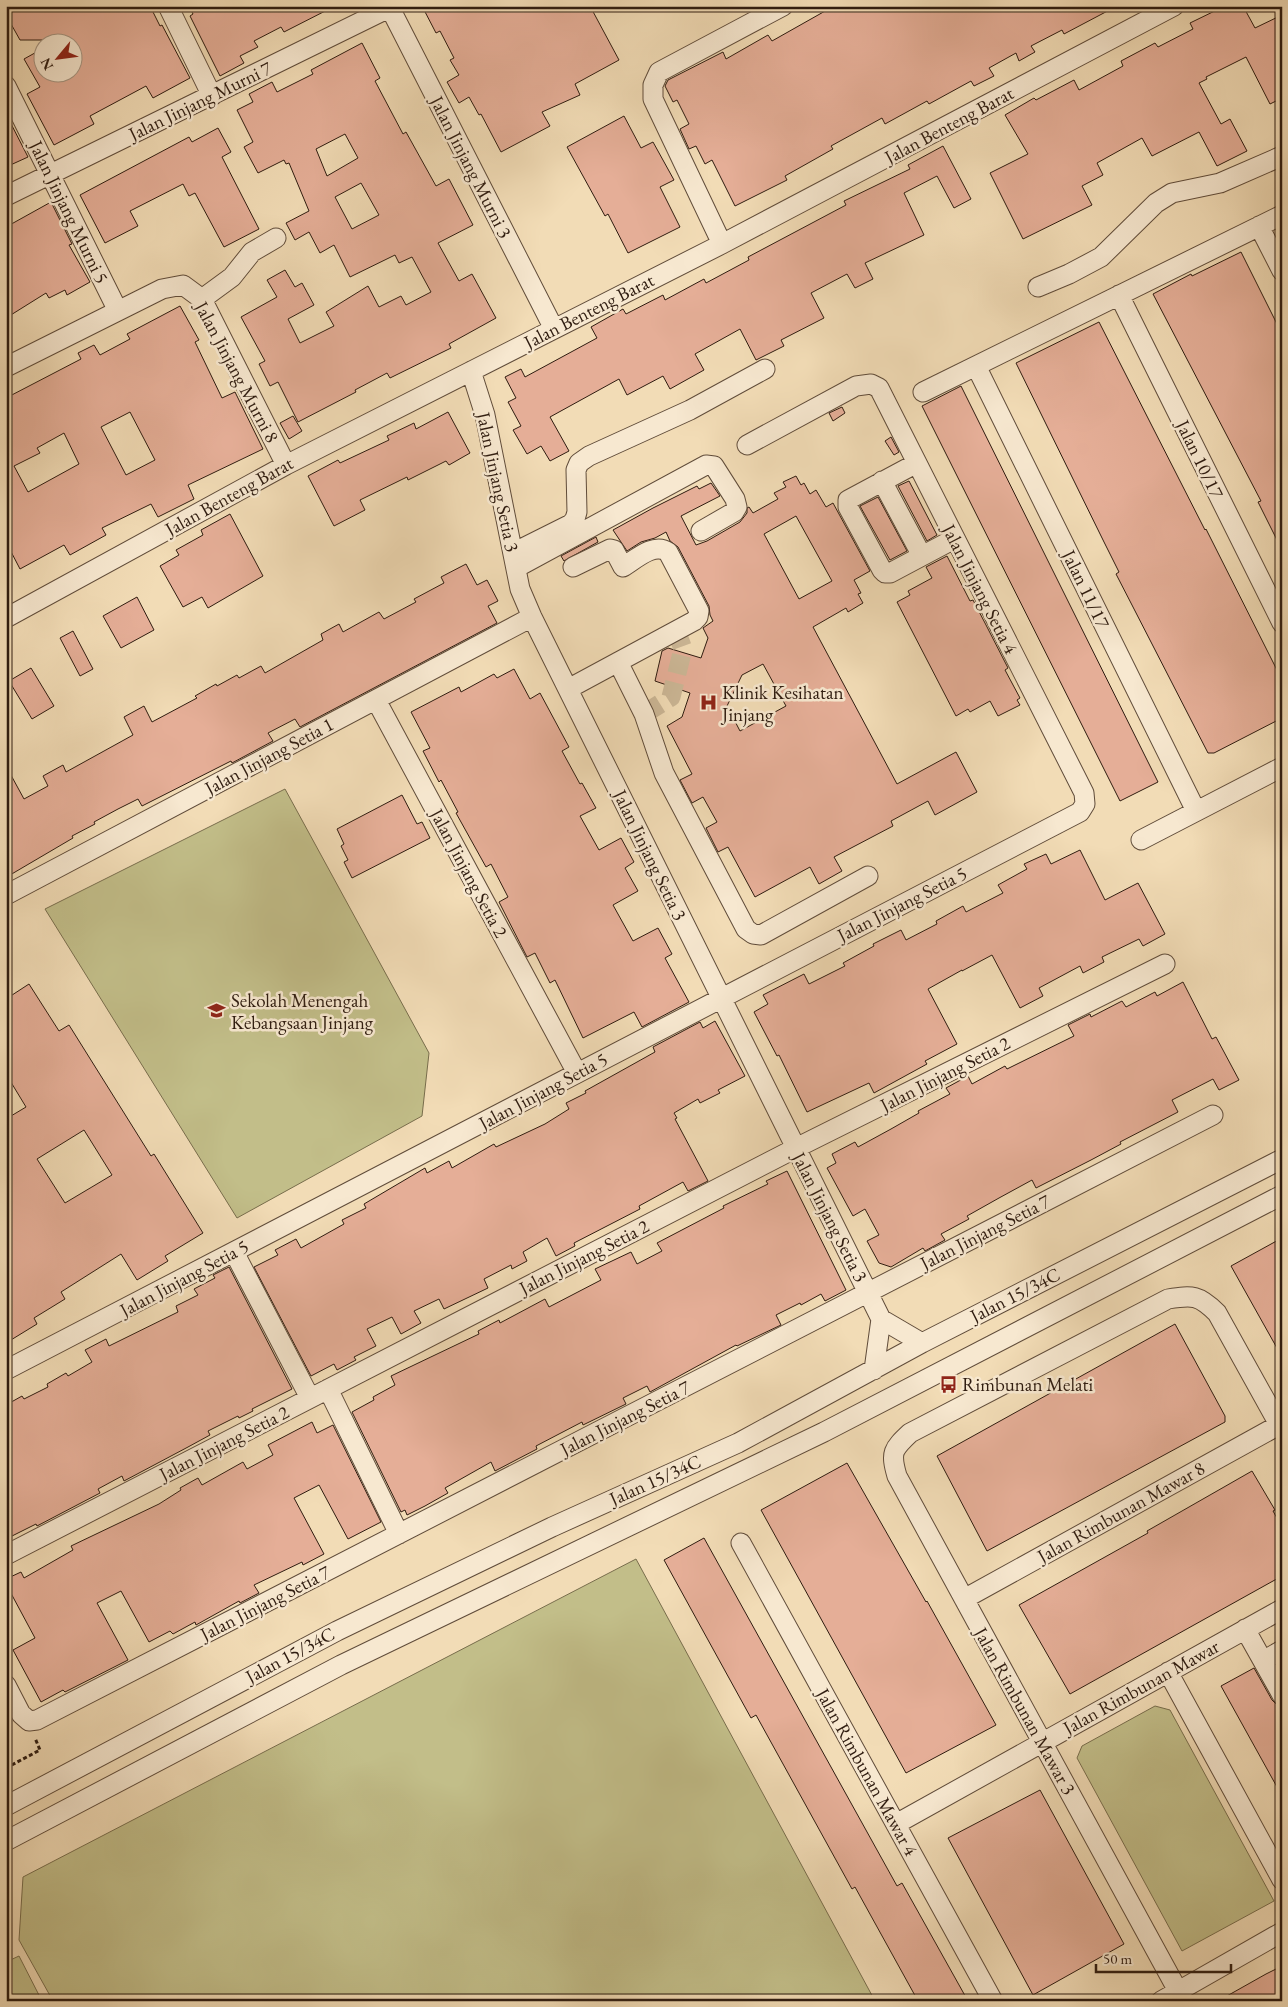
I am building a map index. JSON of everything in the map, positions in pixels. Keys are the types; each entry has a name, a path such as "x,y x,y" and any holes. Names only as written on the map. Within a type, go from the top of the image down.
{"street":[{"path":"168,6 212,96"},
{"path":"722,244 652,99 653,85 659,72 783,6"},
{"name":"Jalan Benteng Barat","path":"6,618 286,465 722,244 1148,12 1174,6"},
{"name":"Jalan Jinjang Murni 7","path":"6,196 390,7"},
{"name":"Jalan Jinjang Murni 3","path":"390,7 554,329"},
{"name":"Jalan Jinjang Murni 5","path":"6,86 118,311"},
{"path":"1038,287 1069,274 1101,257 1156,203 1172,193 1220,183 1282,156"},
{"path":"923,392 1282,215"},
{"path":"1259,226 1282,271"},
{"path":"202,299 232,277 252,252 276,238"},
{"name":"Jalan Jinjang Murni 8","path":"118,311 162,289 183,285 202,299 286,465"},
{"name":"Jalan 10/17","path":"1119,295 1282,623"},
{"path":"6,367 118,311"},
{"name":"Jalan 11/17","path":"976,366 1196,811"},
{"path":"515,561 571,524 575,519 577,512 576,470 579,463 589,456 690,410 765,369"},
{"name":"Jalan Jinjang Setia 3","path":"471,371 486,415 520,590 532,618 881,1319"},
{"name":"Jalan Jinjang Setia 4","path":"746,445 856,386 871,384 879,388 1084,794 1086,804 1080,812"},
{"path":"917,463 848,500 848,506 885,573 890,573 954,538"},
{"path":"515,561 706,466 714,466 735,500 737,507 734,512 701,531"},
{"path":"882,481 922,556"},
{"path":"568,690 694,620 698,617 699,610 668,552 662,548 655,548 623,567 614,550 610,549 573,567"},
{"name":"Jalan Jinjang Setia 1","path":"6,895 532,618"},
{"path":"618,662 644,714 664,773 746,929 752,934 761,935 868,876"},
{"name":"Jalan Jinjang Setia 2","path":"376,700 577,1073"},
{"path":"1141,840 1282,767"},
{"name":"Jalan Jinjang Setia 5","path":"6,1370 1080,812"},
{"name":"Jalan Jinjang Setia 2","path":"6,1555 796,1148 1165,964"},
{"name":"Jalan Jinjang Setia 7","path":"33,1721 1213,1115"},
{"name":"Jalan 15/34C","path":"6,1806 337,1631 552,1527 738,1443 922,1343 1282,1159"},
{"name":"Jalan 15/34C","path":"6,1841 341,1665 824,1432 1282,1195"},
{"path":"234,1252 310,1398"},
{"name":"Jalan Rimbunan Mawar 3","path":"1178,1991 897,1476 892,1459 897,1445 910,1433 1168,1299 1186,1296 1204,1300 1217,1313 1280,1427"},
{"path":"874,1370 881,1319 922,1343"},
{"path":"328,1389 399,1534"},
{"name":"Jalan Rimbunan Mawar 8","path":"964,1599 1280,1427"},
{"name":"Jalan Rimbunan Mawar 4","path":"742,1543 993,2001"},
{"name":"Jalan Rimbunan Mawar","path":"896,1824 1282,1609"},
{"path":"1245,1630 1282,1695"},
{"path":"1263,1661 1282,1650"},
{"path":"1168,1672 1282,1880"},
{"path":"6,1685 21,1714 33,1721"},
{"path":"1161,2001 1282,1932"}],"path":[{"path":"6,1768 40,1750 33,1721"}],"shaded area":[{"path":"285,789 429,1053 422,1116 237,1218 45,909"},
{"path":"636,1559 875,2001 53,2001 19,1940 23,1877"},
{"path":"1155,1706 1170,1710 1274,1901 1182,1951 1077,1758 1082,1746"},
{"path":"19,1956 42,2001 6,2001 6,1962"}],"building":[{"path":"22,6 150,6 190,78 153,98 146,86 90,116 94,124 54,145 27,94 40,87 37,82 82,82 82,32 32,32 32,40 20,40 6,15"},
{"path":"189,6 335,6 284,32 281,27 254,41 258,47 240,56 244,63 220,76 190,16 193,14"},
{"path":"422,6 590,6 619,60 575,84 580,95 542,112 550,126 501,152 481,114 479,115 469,97 459,103 447,82 459,75 450,60 454,58 440,31 436,33"},
{"path":"834,6 1117,6 1064,34 1062,30 1031,46 1035,52 1019,61 1016,53 989,68 994,76 974,86 971,81 929,104 927,101 885,124 882,118 831,146 833,149 785,176 787,180 735,206 712,160 705,164 696,146 689,149 680,129 689,124 677,100 673,102 665,86 668,80 723,52 726,59 768,35 772,41"},
{"path":"1225,6 1243,6 1255,28 1282,15 1282,98 1270,104 1246,57 1206,77 1207,79 1199,83 1221,124 1230,119 1247,151 1217,166 1199,132 1152,156 1142,138 1097,163 1103,175 1082,186 1092,205 1023,239 990,173 1028,154 1005,115 1034,98 1036,100 1074,80 1079,90 1123,66 1121,61 1155,43 1158,47 1193,29 1190,23"},
{"path":"362,43 380,78 375,81 403,134 406,132 436,186 449,179 473,225 438,243 459,281 472,274 496,318 449,344 451,348 390,378 387,373 355,390 356,392 298,422 278,382 270,386 259,364 265,361 241,317 277,297 267,280 285,270 295,287 302,283 314,305 288,319 300,343 334,326 326,312 368,286 379,307 401,296 406,305 431,292 412,257 399,263 395,255 350,277 334,245 320,253 309,232 295,240 286,223 309,211 289,163 286,164 284,160 258,173 244,147 253,142 237,110 253,102 249,94 272,82 277,92 313,74 311,70","holes":["345,134 358,158 327,176 316,149","361,183 379,215 352,229 335,197"]},
{"path":"32,55 32,73 24,59"},
{"path":"6,114 28,157 6,167"},
{"path":"624,116 641,148 653,142 674,180 660,187 680,227 628,253 608,214 605,216 567,147"},
{"path":"218,128 231,152 222,157 259,229 224,247 195,193 189,196 183,184 130,211 138,226 105,243 80,195 189,137 192,142"},
{"path":"943,146 971,199 954,208 937,176 904,193 924,235 865,263 873,279 855,288 847,274 811,293 824,318 781,340 784,346 756,360 740,329 695,354 704,370 670,389 663,376 627,395 619,379 550,417 569,451 550,461 541,446 527,454 513,430 521,426 508,402 516,398 505,377 521,369 525,377 597,338 591,327 623,309 626,314 663,295 665,300 704,279 706,283 749,260 748,257 846,205 844,201 910,169 908,165"},
{"path":"51,202 72,244 69,245 90,282 67,295 65,290 49,298 46,293 6,318 6,227"},
{"path":"1241,252 1282,334 1282,550 1258,502 1261,501 1153,294 1191,274 1192,276"},
{"path":"180,306 199,340 195,342 222,398 235,392 263,449 188,485 194,499 158,517 151,504 102,528 106,535 70,555 64,545 20,569 6,542 6,398 81,359 78,353 94,345 100,355 130,339 127,334","holes":["130,412 155,460 126,475 101,427","64,433 79,464 28,492 14,466 40,453 37,448"]},
{"path":"1099,322 1282,680 1282,718 1214,753 1208,753 1116,574 1119,572 1016,363"},
{"path":"961,386 1158,782 1120,801 922,406"},
{"path":"842,407 845,413 833,421 829,413"},
{"path":"448,412 470,453 449,465 446,461 408,480 407,477 360,500 365,510 334,526 308,476 338,460 340,463 389,440 387,436 414,423 416,429"},
{"path":"293,416 302,431 289,439 280,423"},
{"path":"891,437 899,452 894,455 885,441"},
{"name":"Klinik Kesihatan Jinjang","path":"796,476 801,485 804,483 810,494 816,490 826,507 833,503 870,571 854,580 861,593 858,594 863,603 848,612 846,608 813,627 897,784 956,752 977,792 935,815 928,801 891,821 893,826 834,857 842,871 819,884 810,867 755,897 728,847 718,852 706,828 717,822 703,797 692,803 680,780 692,774 667,726 682,717 690,693 655,681 662,651 668,648 701,658 708,638 703,628 713,621 709,606 678,547 670,541 666,532 641,542 627,551 613,530 697,486 699,489 711,483 720,496 681,516 696,545 707,541 740,522 747,513 747,508 749,507 753,513 778,499 774,493 786,487 783,482","holes":["796,516 832,581 799,599 764,534","763,664 786,706 740,731 727,706 742,675"]},
{"path":"909,481 937,535 927,541 898,486"},
{"path":"878,497 907,551 890,560 860,506"},
{"path":"230,514 263,576 208,608 202,597 183,607 160,566 179,555 176,550 203,535 201,530"},
{"path":"596,537 598,542 564,561 561,556"},
{"path":"947,556 970,601 973,600 986,625 1008,668 1005,670 1020,698 1017,700 1020,705 998,716 990,701 970,712 968,709 956,716 897,602 910,595 908,591 932,578 926,567"},
{"path":"466,564 477,585 487,580 498,601 488,606 497,623 300,727 295,719 268,733 273,741 232,763 231,761 142,806 138,799 118,809 10,875 6,867 6,766 24,799 48,786 43,776 63,765 66,772 133,735 124,717 144,706 152,722 197,698 195,696 216,684 217,686 237,675 239,678 261,666 265,673 323,640 321,634 339,624 343,632 379,612 384,619 416,602 414,599 444,583 441,577"},
{"path":"137,597 154,630 121,648 103,616"},
{"path":"73,631 93,669 80,676 60,638"},
{"path":"31,668 54,706 32,719 9,681"},
{"path":"514,669 530,699 540,693 569,747 562,751 596,808 580,816 599,850 621,838 634,862 625,868 638,891 613,905 633,941 658,928 672,954 665,958 689,1002 642,1027 634,1012 583,1038 555,980 550,983 535,953 527,957 499,902 508,897 491,864 486,867 456,813 458,812 441,780 439,782 423,751 430,748 411,712 459,687 461,692 494,674 497,678"},
{"path":"402,795 417,824 422,822 430,838 352,878 344,862 348,860 341,846 344,844 337,829"},
{"path":"1080,850 1105,900 1138,883 1165,934 1143,946 1139,939 1102,957 1104,962 1083,973 1080,966 1039,988 1043,996 1020,1008 992,955 928,989 957,1044 925,1061 927,1064 874,1093 869,1083 807,1112 779,1055 777,1056 754,1012 768,1004 763,995 804,974 809,984 845,966 843,963 874,946 873,944 901,930 906,940 937,924 936,921 963,906 966,912 1003,893 998,885 1027,869 1024,864 1046,854 1051,864"},
{"path":"1183,982 1212,1039 1216,1037 1239,1080 1219,1090 1213,1079 1172,1100 1178,1112 1120,1142 1121,1144 1036,1188 1032,1180 999,1198 967,1216 969,1219 941,1234 945,1240 925,1251 923,1248 891,1267 879,1263 867,1241 879,1235 865,1209 853,1216 827,1168 836,1163 832,1154 855,1142 858,1147 919,1113 918,1111 950,1094 946,1088 968,1076 972,1084 1005,1066 1007,1069 1074,1036 1068,1025 1090,1014 1091,1017 1122,1001 1126,1007 1155,992 1157,996"},
{"path":"29,984 59,1031 69,1025 151,1156 154,1154 203,1233 165,1256 168,1261 137,1280 121,1254 61,1292 65,1299 34,1318 37,1324 6,1343 6,1119 26,1107 6,1074 6,999","holes":["84,1130 112,1175 65,1203 37,1159"]},
{"path":"715,1021 745,1076 718,1090 720,1093 700,1103 698,1099 674,1113 677,1118 675,1119 708,1181 688,1191 683,1182 639,1206 640,1209 574,1243 575,1246 556,1256 547,1238 523,1252 527,1261 512,1269 511,1265 484,1279 488,1288 444,1309 439,1299 414,1311 421,1323 401,1334 392,1317 367,1329 376,1346 354,1357 356,1360 337,1370 334,1364 311,1376 254,1267 278,1255 275,1250 296,1239 301,1248 344,1224 342,1220 366,1208 364,1204 425,1168 427,1173 449,1161 452,1168 494,1144 496,1147 545,1124 569,1109 566,1103 655,1052 653,1047 700,1022 703,1028"},
{"path":"787,1171 846,1290 825,1301 821,1294 801,1305 800,1303 776,1315 781,1325 736,1345 650,1392 647,1386 623,1398 626,1404 583,1425 582,1422 536,1446 537,1449 495,1471 491,1462 445,1488 448,1493 407,1515 405,1510 401,1512 352,1412 374,1400 373,1397 395,1385 391,1376 479,1334 478,1331 499,1320 500,1323 545,1299 549,1307 601,1280 595,1269 631,1252 637,1264 662,1251 657,1243 724,1208 723,1206 768,1184 766,1181"},
{"path":"1282,1238 1282,1357 1231,1266"},
{"path":"229,1267 292,1389 252,1409 253,1411 239,1418 238,1416 208,1431 210,1435 124,1481 122,1476 98,1489 100,1493 37,1526 36,1524 6,1539 6,1405 22,1396 24,1399 48,1387 47,1384 66,1373 68,1376 92,1362 85,1350 106,1339 109,1346 178,1312 176,1306 198,1295 194,1289 215,1278 213,1275"},
{"path":"1175,1324 1225,1416 1225,1422 987,1551 937,1456"},
{"path":"312,1422 317,1433 333,1425 381,1522 348,1539 319,1485 294,1498 324,1554 303,1565 302,1562 254,1585 259,1593 240,1603 239,1601 196,1625 195,1622 173,1634 170,1631 149,1642 121,1591 97,1603 128,1660 41,1702 13,1650 35,1638 6,1584 6,1579 21,1572 24,1578 73,1550 71,1546 159,1504 181,1490 180,1488 198,1478 202,1485 243,1462 247,1469 273,1455 268,1445"},
{"path":"847,1463 996,1725 906,1773 761,1510"},
{"path":"1252,1471 1275,1510 1273,1511 1282,1527 1282,1576 1070,1694 1019,1605 1148,1533 1147,1531"},
{"path":"704,1538 897,1886 902,1883 968,2001 918,2001 855,1887 852,1889 756,1715 751,1718 664,1560"},
{"path":"1254,1668 1272,1700 1277,1705 1282,1706 1282,1796 1221,1686"},
{"path":"1040,1790 1124,1944 1033,1995 948,1838"},
{"path":"1282,1966 1282,2001 1218,2001 1266,1974"}],"tunnel":[{"path":"644,714 671,697 683,649 676,630"}],"place":[{"name":"Klinik Kesihatan Jinjang","path":"708,703"},
{"name":"Sekolah Menengah Kebangsaan Jinjang","path":"217,1011"},
{"name":"Rimbunan Melati","path":"948,1384"}]}
